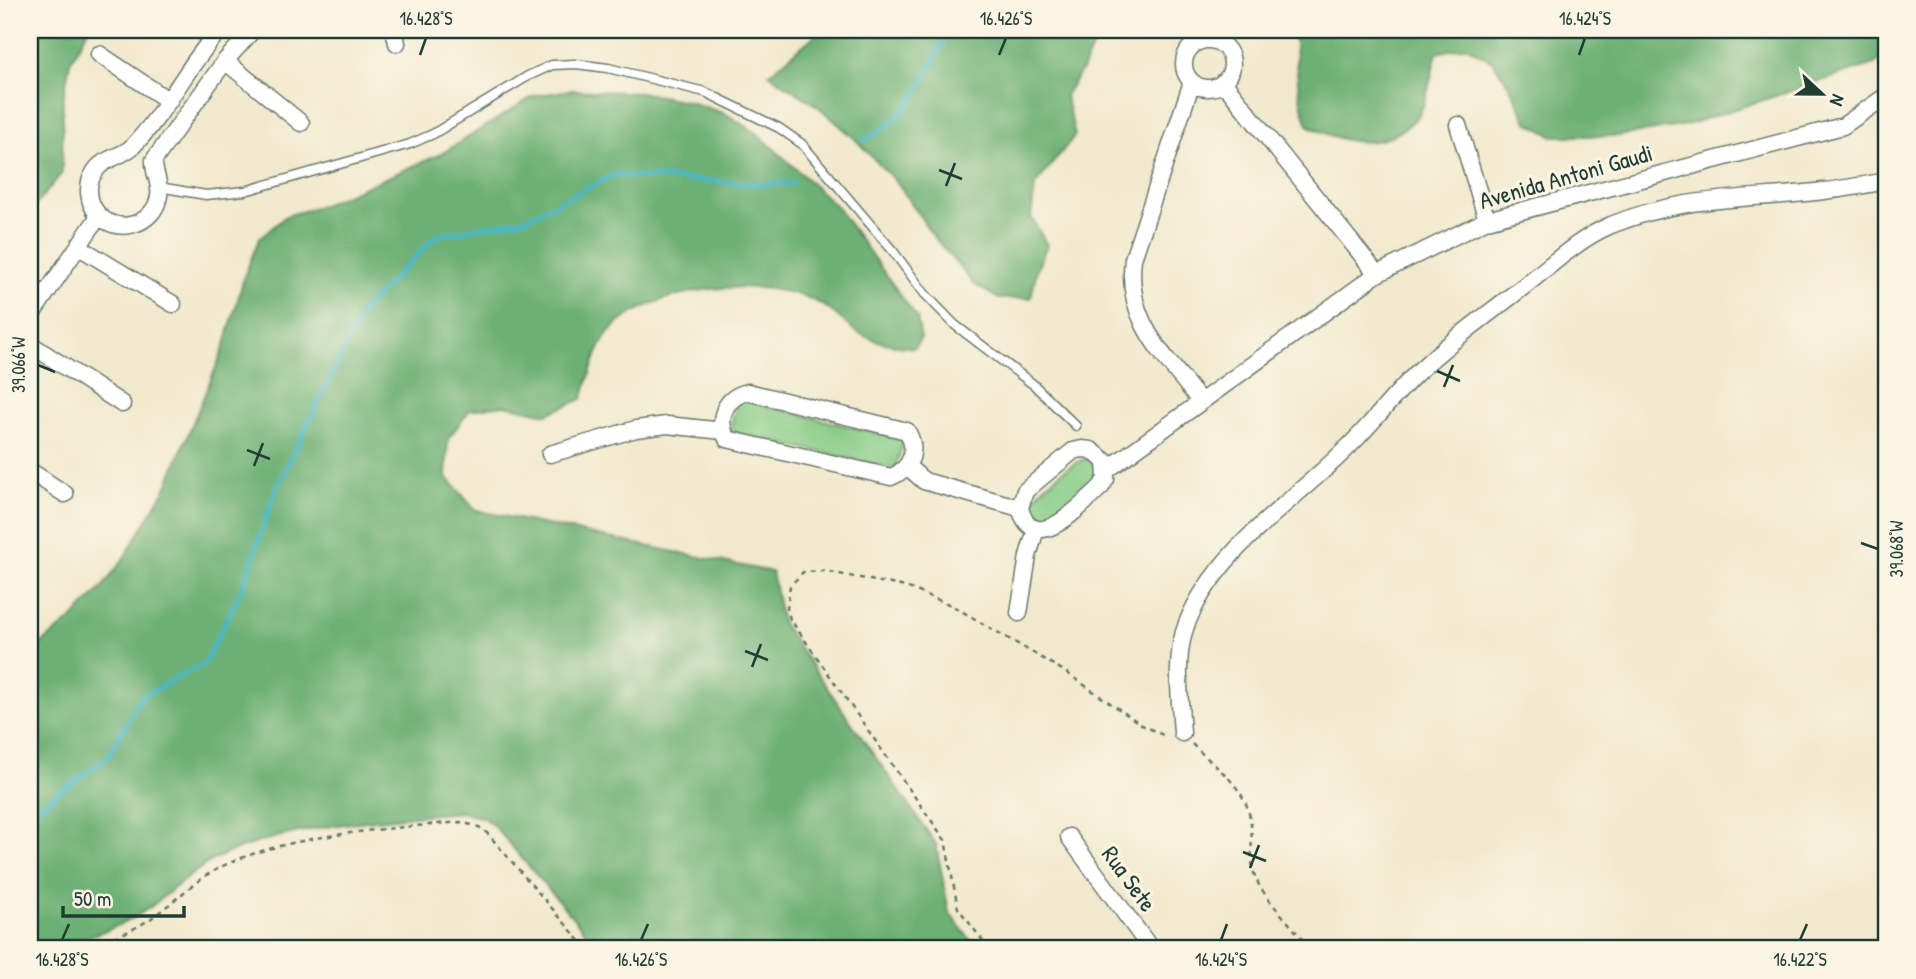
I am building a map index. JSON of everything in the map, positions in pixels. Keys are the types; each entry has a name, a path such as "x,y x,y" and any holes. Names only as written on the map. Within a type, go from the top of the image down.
{"street":[{"path":"220,30 169,101 130,149 107,160 95,171 89,194 99,216 116,225 135,225 150,214 159,197 154,160 225,61 253,30"},
{"path":"1208,40 1224,46 1229,52 1231,68 1223,82 1207,88 1192,82 1186,75 1184,59 1193,45 1208,40"},
{"path":"99,54 169,101"},
{"path":"225,61 301,123"},
{"path":"1192,82 1133,258 1130,282 1134,306 1144,327 1200,401"},
{"path":"1223,82 1377,274"},
{"name":"Avenida Antoni Gaudi","path":"1036,529 1054,527 1101,487 1107,470 1377,274 1487,220 1843,126 1886,96"},
{"path":"1458,125 1487,220"},
{"path":"1182,733 1181,651 1186,624 1199,601 1226,563 1257,528 1346,450 1421,369 1471,324 1573,246 1637,216 1670,205 1711,199 1823,191 1886,181"},
{"path":"30,317 99,216"},
{"path":"79,247 173,304"},
{"path":"30,344 122,404"},
{"path":"748,391 907,431 914,449 908,467 891,477 727,439 721,423 726,405 748,391"},
{"path":"550,454 636,429 667,425 723,431"},
{"path":"1020,613 1036,529 1028,524 1020,508 1025,491 1073,451 1091,450 1105,461 1107,470"},
{"path":"908,467 924,481 1020,508"},
{"path":"30,471 65,494"},
{"name":"Rua Sete","path":"1069,837 1151,949"}],"lane":[{"path":"159,187 206,195 245,191 387,151 433,134 528,76 552,65 576,64 608,68 684,86 705,92 779,128 802,144 893,251 925,294 955,325 1034,385 1076,426"}],"path":[{"path":"989,949 958,908 945,840 790,619 787,599 790,586 803,572 824,571 931,595 1064,671 1161,736 1174,737 1182,733 1230,777 1245,800 1251,824 1255,878 1268,898 1297,928 1308,949"},
{"path":"76,949 95,946 148,920 219,868 251,857 311,840 460,822 479,827 488,834 587,949"}],"green space":[{"path":"30,30 88,30 70,62 63,99 62,173 30,212"},
{"path":"828,30 1100,30 1082,70 1065,95 1075,135 1035,186 1031,217 1047,245 1037,269 1031,298 999,299 974,284 933,236 899,185 854,138 820,108 769,74 814,36"},
{"path":"1294,30 1886,30 1886,55 1874,64 1686,125 1618,136 1553,136 1527,122 1511,88 1492,61 1466,46 1437,53 1421,111 1406,128 1379,140 1365,142 1336,137 1308,125 1299,90"},
{"path":"570,90 644,93 691,102 726,114 758,134 836,206 917,318 921,338 914,348 874,340 853,329 819,303 797,294 770,289 741,287 682,294 654,303 630,315 611,330 597,354 582,399 547,414 505,405 470,410 448,439 446,476 475,510 772,572 782,623 936,844 949,912 977,949 600,949 495,827 484,818 461,812 335,825 242,848 206,864 146,910 119,925 75,939 30,947 30,653 73,618 100,590 122,561 165,490 224,348 245,274 259,239 286,216 323,205 441,154 534,96"},
{"path":"741,400 900,439 903,443 895,469 733,432 730,430 737,402"},
{"path":"1088,459 1096,466 1094,481 1049,519 1034,517 1029,508 1037,494 1064,470"}],"waterway":[{"path":"864,140 895,119 907,106 925,79 948,30"},
{"path":"30,813 108,757 141,697 205,663 244,584 275,491 363,310 436,236 525,219 613,175 758,184 794,183"}]}
